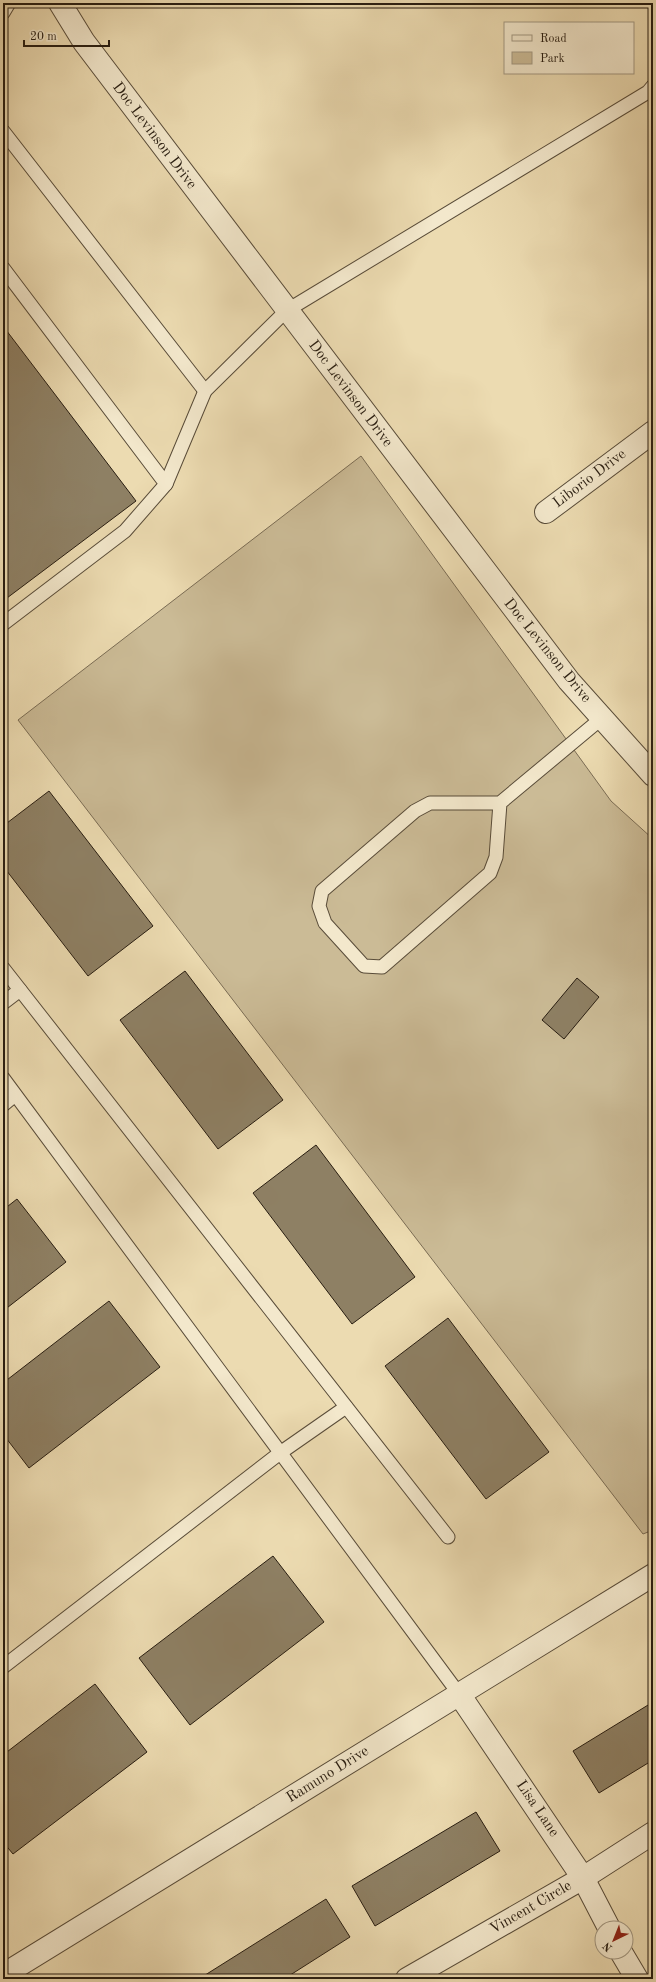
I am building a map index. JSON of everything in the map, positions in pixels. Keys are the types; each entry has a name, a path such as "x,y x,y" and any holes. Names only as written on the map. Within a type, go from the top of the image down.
{"street":[{"name":"Doc Levinson Drive","path":"60,3 84,42 286,311 569,681 653,775"},
{"name":"Liborio Drive","path":"546,512 653,432"},
{"name":"Ramuno Drive","path":"3,1974 653,1575"},
{"name":"Lisa Lane","path":"459,1694 583,1878 605,1920"},
{"name":"Vincent Circle","path":"419,1976 583,1878 653,1833"},
{"path":"626,1960 637,1979"}],"lane":[{"path":"3,13 9,3"},
{"path":"3,624 125,531 166,484 205,391 286,311 641,97 653,86"},
{"path":"3,132 205,391"},
{"path":"3,268 166,484"},
{"path":"500,803 496,857 490,873 382,967 364,966 325,923 319,906 322,891 415,810 430,802 500,803 602,718"},
{"path":"3,968 448,1537"},
{"path":"3,1003 20,990"},
{"path":"3,1078 459,1694"},
{"path":"3,1105 16,1095"},
{"path":"3,1667 280,1452 346,1407"}],"green space":[{"path":"361,456 611,801 653,839 653,1530 643,1534 18,720"}],"building":[{"path":"3,326 136,501 3,601"},
{"path":"49,791 153,926 88,976 3,866 3,826"},
{"path":"185,971 283,1100 218,1149 120,1020"},
{"path":"577,978 599,997 564,1039 542,1020"},
{"path":"316,1145 415,1277 352,1324 253,1193"},
{"path":"17,1199 66,1262 3,1311 3,1210"},
{"path":"109,1301 160,1367 29,1468 3,1434 3,1383"},
{"path":"448,1318 549,1452 486,1499 385,1366"},
{"path":"273,1556 324,1622 190,1725 139,1658"},
{"path":"95,1684 147,1752 13,1854 3,1842 3,1755"},
{"path":"653,1702 653,1760 599,1793 573,1751"},
{"path":"476,1812 500,1851 375,1926 352,1886"},
{"path":"326,1899 350,1937 284,1979 203,1979 202,1977"}]}
